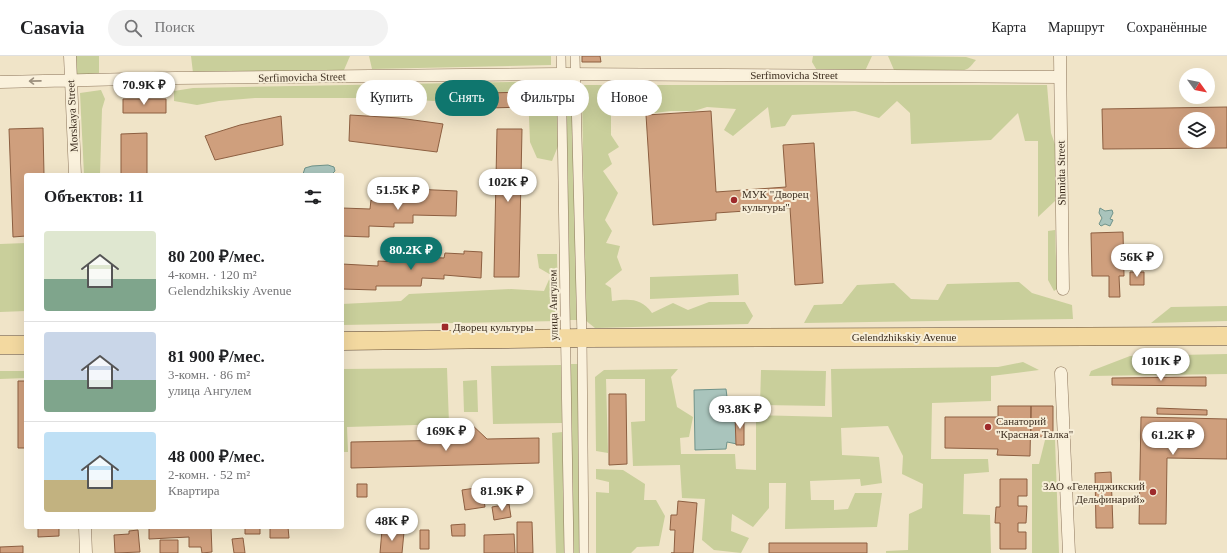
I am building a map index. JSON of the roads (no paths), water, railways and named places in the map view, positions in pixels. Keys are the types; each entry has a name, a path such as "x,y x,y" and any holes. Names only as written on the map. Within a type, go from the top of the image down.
{"main road":[{"name":"Gelendzhikskiy Avenue","path":"344,341 574,338 1227,336"},
{"path":"0,345 24,345"}],"street":[{"name":"Morskaya Street","path":"70,56 75,173"},
{"name":"улица Ангулем","path":"561,56 584,553"},
{"name":"улица Ангулем","path":"570,553 574,338 575,56"},
{"name":"Shmidta Street","path":"1060,56 1062,289"},
{"name":"Serfimovicha Street","path":"0,82 562,74 1060,77"},
{"path":"1062,373 1069,553"},
{"path":"85,529 86,553"}],"water":[{"path":"328,165 334,167 335,171 333,173 303,173 305,168"},
{"path":"1100,208 1105,211 1112,210 1113,213 1110,219 1113,220 1110,226 1105,224 1101,226 1099,224 1102,218 1099,213"},
{"path":"726,389 727,397 740,397 742,445 727,442 726,449 695,450 694,390"}],"place":[{"name":"МУК \"Дворец культуры\"","path":"734,200"},
{"name":"Дворец культуры","path":"445,327"},
{"name":"Санаторий \"Красная Талка\"","path":"988,427"},
{"name":"ЗАО «Геленджикский Дельфинарий»","path":"1153,492"}]}
